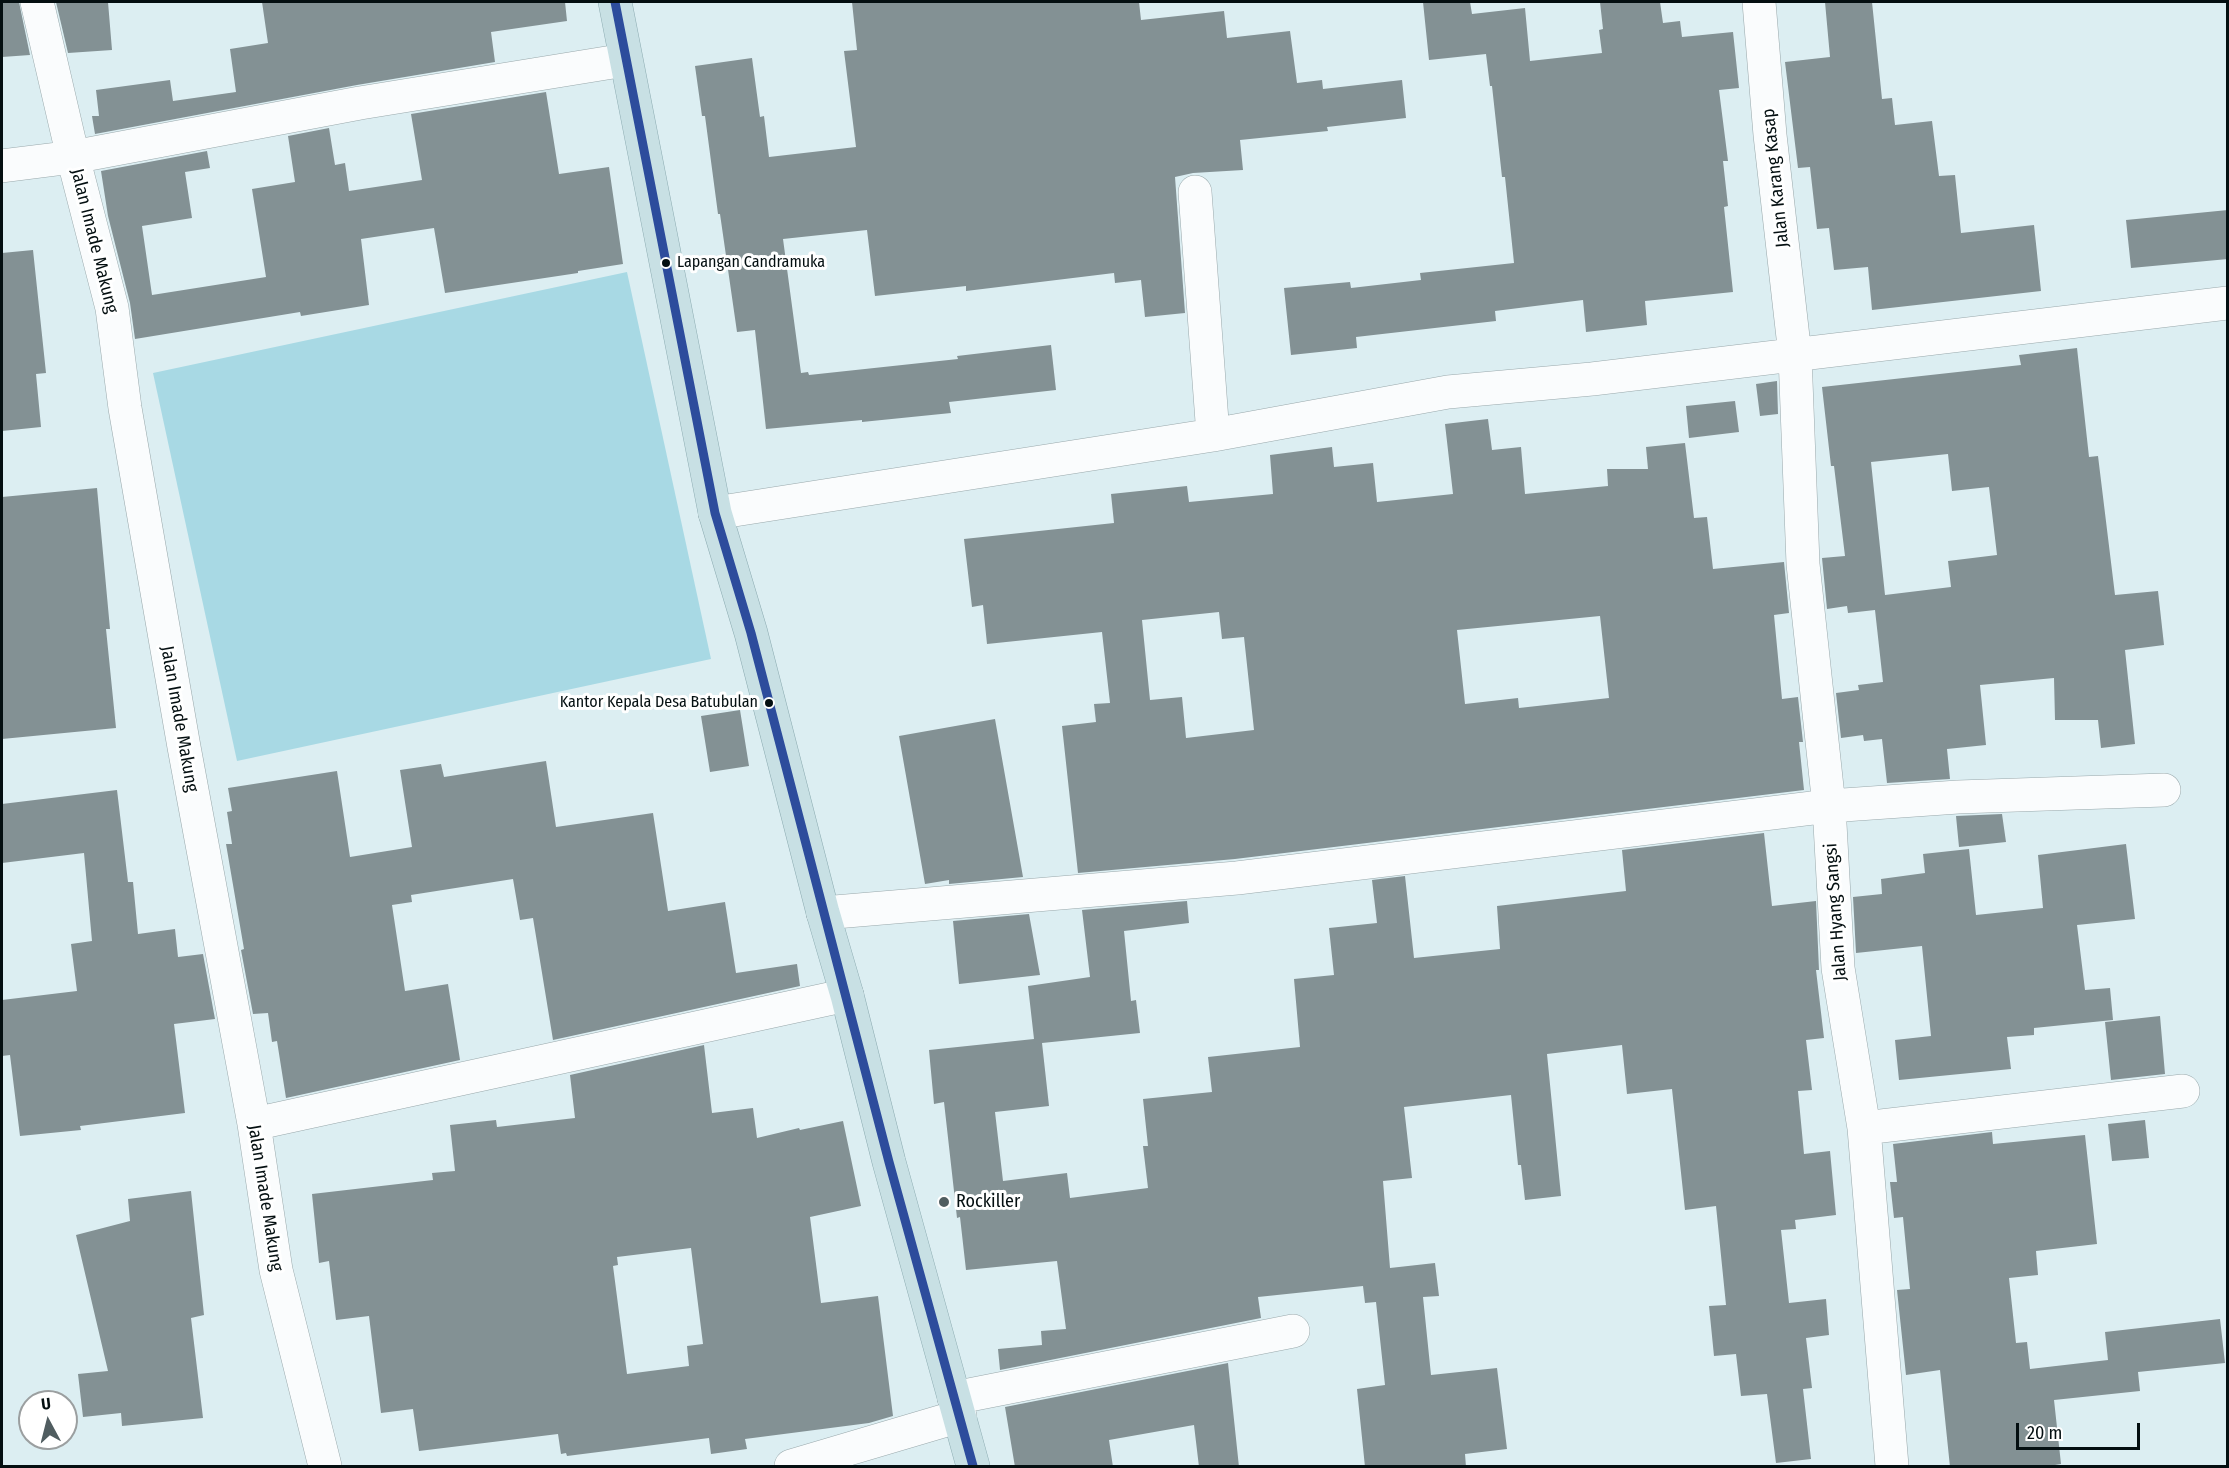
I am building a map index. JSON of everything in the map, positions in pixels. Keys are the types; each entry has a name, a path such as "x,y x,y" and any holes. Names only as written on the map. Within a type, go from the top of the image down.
{"highway":[{"path":"615,2 715,513 751,633 823,913 973,1467"}],"street":[{"name":"Jalan Imade Makung","path":"37,2 72,157 112,308 125,408 180,724 254,1124 276,1270 321,1452"},
{"name":"Jalan Karang Kasap","path":"1759,2 1770,135 1795,355"},
{"path":"2,166 72,157 360,103 625,60"},
{"path":"1195,192 1213,435"},
{"path":"715,513 1213,435 1448,392 1592,379 2228,303"},
{"name":"Jalan Hyang Sangsi","path":"1795,355 1803,564 1829,806 1838,968 1864,1128 1892,1467"},
{"path":"823,913 1237,878 1829,806 1958,797 2164,790"},
{"path":"254,1124 847,995"},
{"path":"1864,1128 2183,1091"},
{"path":"791,1467 957,1407 1293,1331"}],"shaded area":[{"path":"627,272 711,659 237,761 153,373"}],"building":[{"path":"2,2 19,2 30,55 2,57"},
{"path":"56,2 108,2 112,50 68,53"},
{"path":"262,2 565,2 567,21 491,32 495,62 357,85 95,134 92,116 99,116 96,90 170,80 173,101 236,92 230,49 268,43"},
{"path":"852,2 1139,2 1141,20 1224,11 1227,38 1290,31 1297,83 1322,80 1323,89 1402,80 1406,118 1327,127 1328,131 1240,140 1243,170 1193,173 1175,177 1185,313 1145,317 1141,280 1115,283 1114,273 966,291 966,286 875,296 867,230 783,239 801,373 808,372 809,375 958,359 957,356 1051,345 1056,390 949,402 951,413 766,429 755,330 737,332 705,116 702,116 695,66 752,58 760,117 764,116 769,157 856,147 844,51 857,50"},
{"path":"1423,2 1470,2 1472,14 1525,8 1530,61 1602,53 1599,30 1603,29 1600,2 1660,2 1663,23 1680,21 1682,37 1733,32 1739,88 1719,90 1728,161 1723,161 1728,206 1724,207 1733,292 1645,301 1647,325 1586,332 1583,300 1495,311 1496,321 1356,337 1357,348 1291,355 1284,288 1350,282 1351,288 1421,280 1420,273 1514,263 1505,177 1502,177 1492,86 1490,86 1486,54 1429,60"},
{"path":"1825,2 1872,2 1882,99 1892,98 1895,125 1932,121 1939,176 1955,175 1961,233 2034,225 2041,291 1872,310 1868,267 1834,270 1829,228 1817,229 1810,167 1798,168 1785,62 1830,57"},
{"path":"546,92 559,174 609,167 623,264 445,293 434,228 361,239 369,305 301,316 300,312 135,339 130,303 108,216 101,171 207,151 210,168 185,172 192,218 142,226 152,295 266,277 252,189 295,182 288,136 329,128 335,165 345,163 349,191 422,180 411,114"},
{"path":"2228,210 2228,259 2131,268 2126,220"},
{"path":"33,250 46,373 36,374 41,427 2,431 2,253"},
{"path":"2077,348 2089,457 2098,456 2115,595 2158,591 2164,645 2125,650 2135,744 2101,748 2098,720 2055,720 2054,678 1980,685 1986,745 1947,749 1950,779 1887,783 1882,739 1864,741 1863,735 1841,738 1836,693 1859,690 1858,685 1883,682 1875,610 1848,613 1847,606 1827,609 1822,558 1845,556 1822,387 2021,365 2019,355","holes":["1948,454 1952,491 1989,487 1997,555 1948,561 1951,587 1885,595 1871,462"]},
{"path":"1777,381 1778,414 1760,416 1756,384"},
{"path":"1735,401 1739,432 1689,438 1686,406"},
{"path":"1488,419 1492,450 1521,447 1525,494 1608,486 1607,469 1648,469 1646,447 1685,443 1694,518 1707,517 1713,569 1784,562 1789,613 1774,615 1782,699 1798,697 1803,742 1799,742 1804,790 1235,859 1078,873 1062,726 1096,722 1094,704 1110,703 1102,632 987,644 983,605 972,607 964,539 1114,523 1111,494 1187,486 1189,502 1273,494 1270,455 1332,447 1334,467 1373,463 1377,502 1453,494 1445,424","holes":["1219,612 1222,639 1244,637 1254,730 1186,738 1182,697 1150,700 1142,620","1600,616 1609,698 1519,708 1518,698 1465,704 1457,630"]},
{"path":"97,488 110,629 106,629 116,728 2,739 2,497"},
{"path":"740,710 749,766 710,772 701,716"},
{"path":"995,719 1023,877 949,884 949,880 925,884 899,736"},
{"path":"546,761 556,827 653,813 668,911 725,902 736,973 797,964 800,986 553,1040 533,918 520,920 513,879 411,895 412,902 392,905 405,991 448,984 460,1060 286,1098 277,1041 272,1042 268,1013 253,1014 241,950 244,949 226,844 232,844 227,812 232,811 228,788 337,771 350,857 412,847 400,770 441,764 444,777"},
{"path":"117,790 128,882 133,882 138,934 175,929 178,957 203,954 215,1019 174,1024 185,1113 80,1126 81,1130 20,1136 10,1055 2,1056 2,1000 77,991 71,944 92,941 84,853 2,863 2,804"},
{"path":"2002,814 2006,842 1959,847 1956,816"},
{"path":"1764,833 1772,906 1816,901 1819,970 1816,970 1824,1038 1806,1040 1812,1090 1798,1091 1804,1154 1830,1151 1836,1215 1795,1220 1796,1229 1781,1230 1789,1303 1826,1299 1829,1335 1806,1338 1812,1388 1803,1389 1811,1459 1776,1463 1767,1394 1741,1396 1736,1354 1714,1356 1709,1306 1726,1305 1716,1206 1685,1210 1672,1089 1627,1094 1622,1045 1547,1054 1561,1196 1525,1200 1521,1165 1518,1165 1511,1095 1404,1107 1412,1178 1383,1181 1390,1268 1435,1263 1439,1296 1423,1297 1431,1375 1497,1368 1507,1449 1465,1454 1466,1467 1365,1467 1357,1389 1385,1385 1376,1302 1365,1303 1363,1286 1258,1297 1261,1318 1000,1370 998,1349 1042,1345 1041,1331 1066,1329 1057,1261 966,1270 960,1217 957,1218 944,1102 934,1104 929,1050 1034,1039 1028,986 1090,977 1082,910 1187,901 1189,923 1124,931 1131,1001 1136,1000 1140,1033 1042,1043 1049,1106 995,1112 1003,1181 1067,1173 1070,1198 1148,1188 1143,1146 1148,1146 1143,1099 1212,1092 1208,1057 1300,1047 1294,979 1334,975 1329,928 1377,923 1372,880 1405,876 1414,958 1500,949 1497,906 1626,891 1622,850"},
{"path":"2126,844 2135,919 2077,925 2085,990 2110,988 2113,1020 2034,1028 2034,1035 2007,1037 2011,1069 1899,1080 1895,1040 1931,1036 1922,946 1856,953 1853,897 1882,894 1881,879 1925,873 1923,854 1969,849 1976,915 2043,908 2038,855"},
{"path":"1029,914 1040,975 959,984 953,921"},
{"path":"2160,1016 2165,1074 2111,1080 2105,1022"},
{"path":"704,1045 712,1113 753,1108 757,1138 843,1121 861,1206 810,1217 821,1303 878,1296 893,1416 869,1423 745,1439 747,1449 711,1454 709,1438 567,1456 566,1453 561,1454 558,1434 419,1451 413,1409 381,1413 369,1316 336,1320 329,1261 319,1263 312,1194 433,1180 432,1173 455,1171 450,1125 496,1120 497,1127 575,1118 570,1075","holes":["691,1248 703,1344 687,1346 689,1366 627,1374 613,1266 618,1265 617,1257"]},
{"path":"2145,1120 2149,1158 2112,1161 2108,1124"},
{"path":"1992,1132 1993,1144 2085,1135 2097,1244 2036,1251 2038,1275 2009,1278 2016,1343 2027,1342 2030,1369 2108,1360 2105,1332 2220,1319 2225,1363 2138,1372 2140,1391 2054,1400 2061,1464 2043,1467 1950,1467 1940,1370 1906,1375 1897,1290 1910,1289 1903,1217 1894,1218 1890,1182 1897,1182 1893,1144"},
{"path":"191,1191 204,1315 191,1318 203,1418 122,1426 121,1413 83,1417 78,1374 108,1371 76,1235 130,1221 128,1199"},
{"path":"1228,1363 1239,1467 1199,1467 1194,1425 1109,1440 1113,1467 1015,1467 1005,1407"}],"transit line":[{"path":"615,2 715,513 751,633 889,1162 973,1466"}],"place":[{"name":"Lapangan Candramuka","path":"666,263"},
{"name":"Kantor Kepala Desa Batubulan","path":"769,703"},
{"name":"Rockiller","path":"944,1202"}]}
